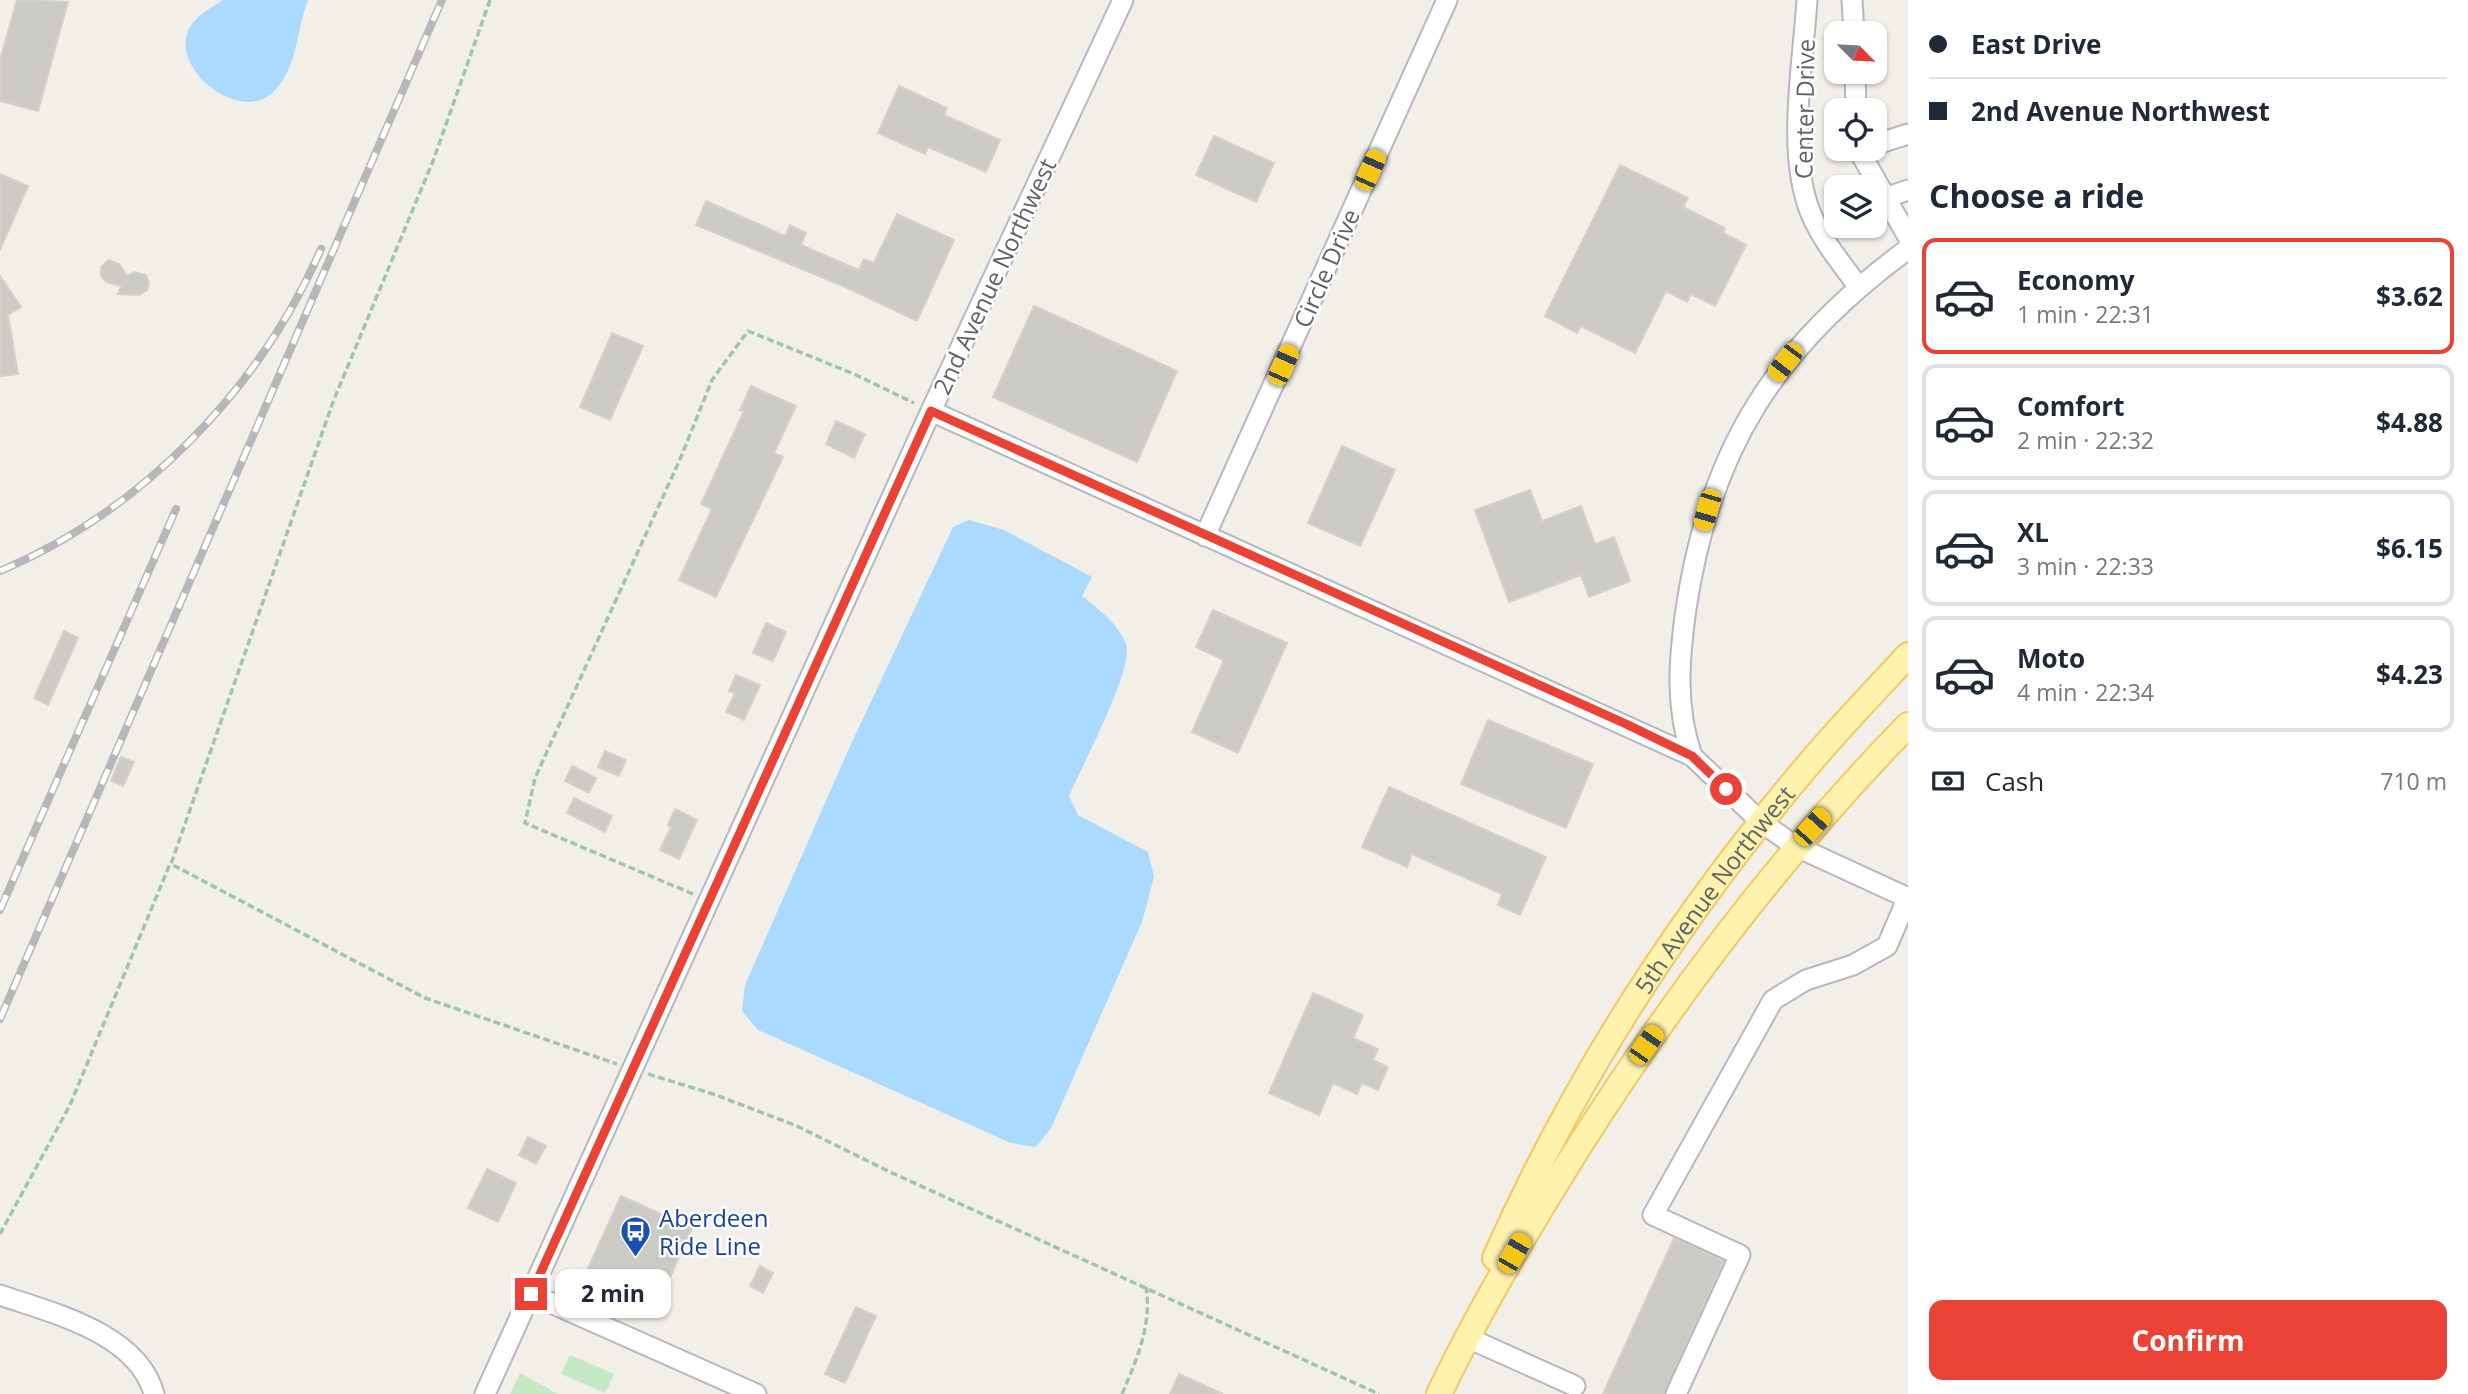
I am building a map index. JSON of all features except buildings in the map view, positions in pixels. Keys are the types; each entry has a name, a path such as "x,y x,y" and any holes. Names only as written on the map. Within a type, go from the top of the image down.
{"main road":[{"name":"5th Avenue Northwest","path":"1466,1337 1486,1278 1516,1211 1592,1069 1704,898 1761,822 1808,764 1908,655"},
{"name":"5th Avenue Northwest","path":"1439,1394 1466,1337 1538,1211 1617,1087 1719,942 1795,846 1908,725"}],"street":[{"name":"2nd Avenue Northwest","path":"485,1394 711,901 931,411 1123,0"},
{"name":"Circle Drive","path":"1205,536 1447,0"},
{"name":"Center Drive","path":"1807,0 1800,117 1801,184 1824,239 1858,286"},
{"path":"1852,0 1853,21"},
{"path":"1887,141 1908,134"},
{"path":"1887,197 1908,190"},
{"path":"1887,201 1908,237"},
{"path":"1692,756 1683,732 1679,698 1680,650 1694,556 1707,510 1745,422 1799,344 1858,286 1908,249"},
{"path":"931,411 1692,756 1761,822 1795,846 1908,898 1887,946 1853,965 1806,980 1773,1000 1653,1215 1740,1255 1676,1394"},
{"path":"531,1294 756,1394"},
{"path":"0,1295 70,1320 111,1341 137,1362 154,1394"},
{"path":"1466,1337 1575,1386"}],"path":[{"path":"0,1234 70,1105 171,864 333,402 433,161 490,0"},
{"path":"711,901 526,824 535,778 681,457 712,380 748,331 854,374 931,411"},
{"path":"171,864 425,998 634,1070 713,1094 797,1126 890,1172 1379,1394"},
{"path":"1122,1394 1145,1333 1149,1315 1146,1287"}],"green space":[{"path":"570,1355 614,1374 605,1393 561,1374"},
{"path":"520,1373 558,1394 510,1394"}],"water":[{"path":"223,0 308,0 286,74 271,94 257,101 241,101 224,96 209,86 188,58 185,42 190,27 201,15"},
{"path":"969,520 1004,530 1092,577 1082,596 1118,629 1126,644 1127,656 1115,695 1069,796 1078,815 1148,852 1154,877 1142,922 1051,1128 1036,1147 1011,1143 758,1030 742,1011 745,985 851,744 953,527"}],"railway":[{"path":"0,1019 442,0"},
{"path":"0,571 52,546 101,515 148,480 191,440 230,397 265,350 296,301 321,249"},
{"path":"0,910 176,509"}],"place":[{"name":"Aberdeen Ride Line","path":"636,1258"}],"route":[{"path":"531,1294 931,411 1626,724 1692,756 1726,789"}]}
